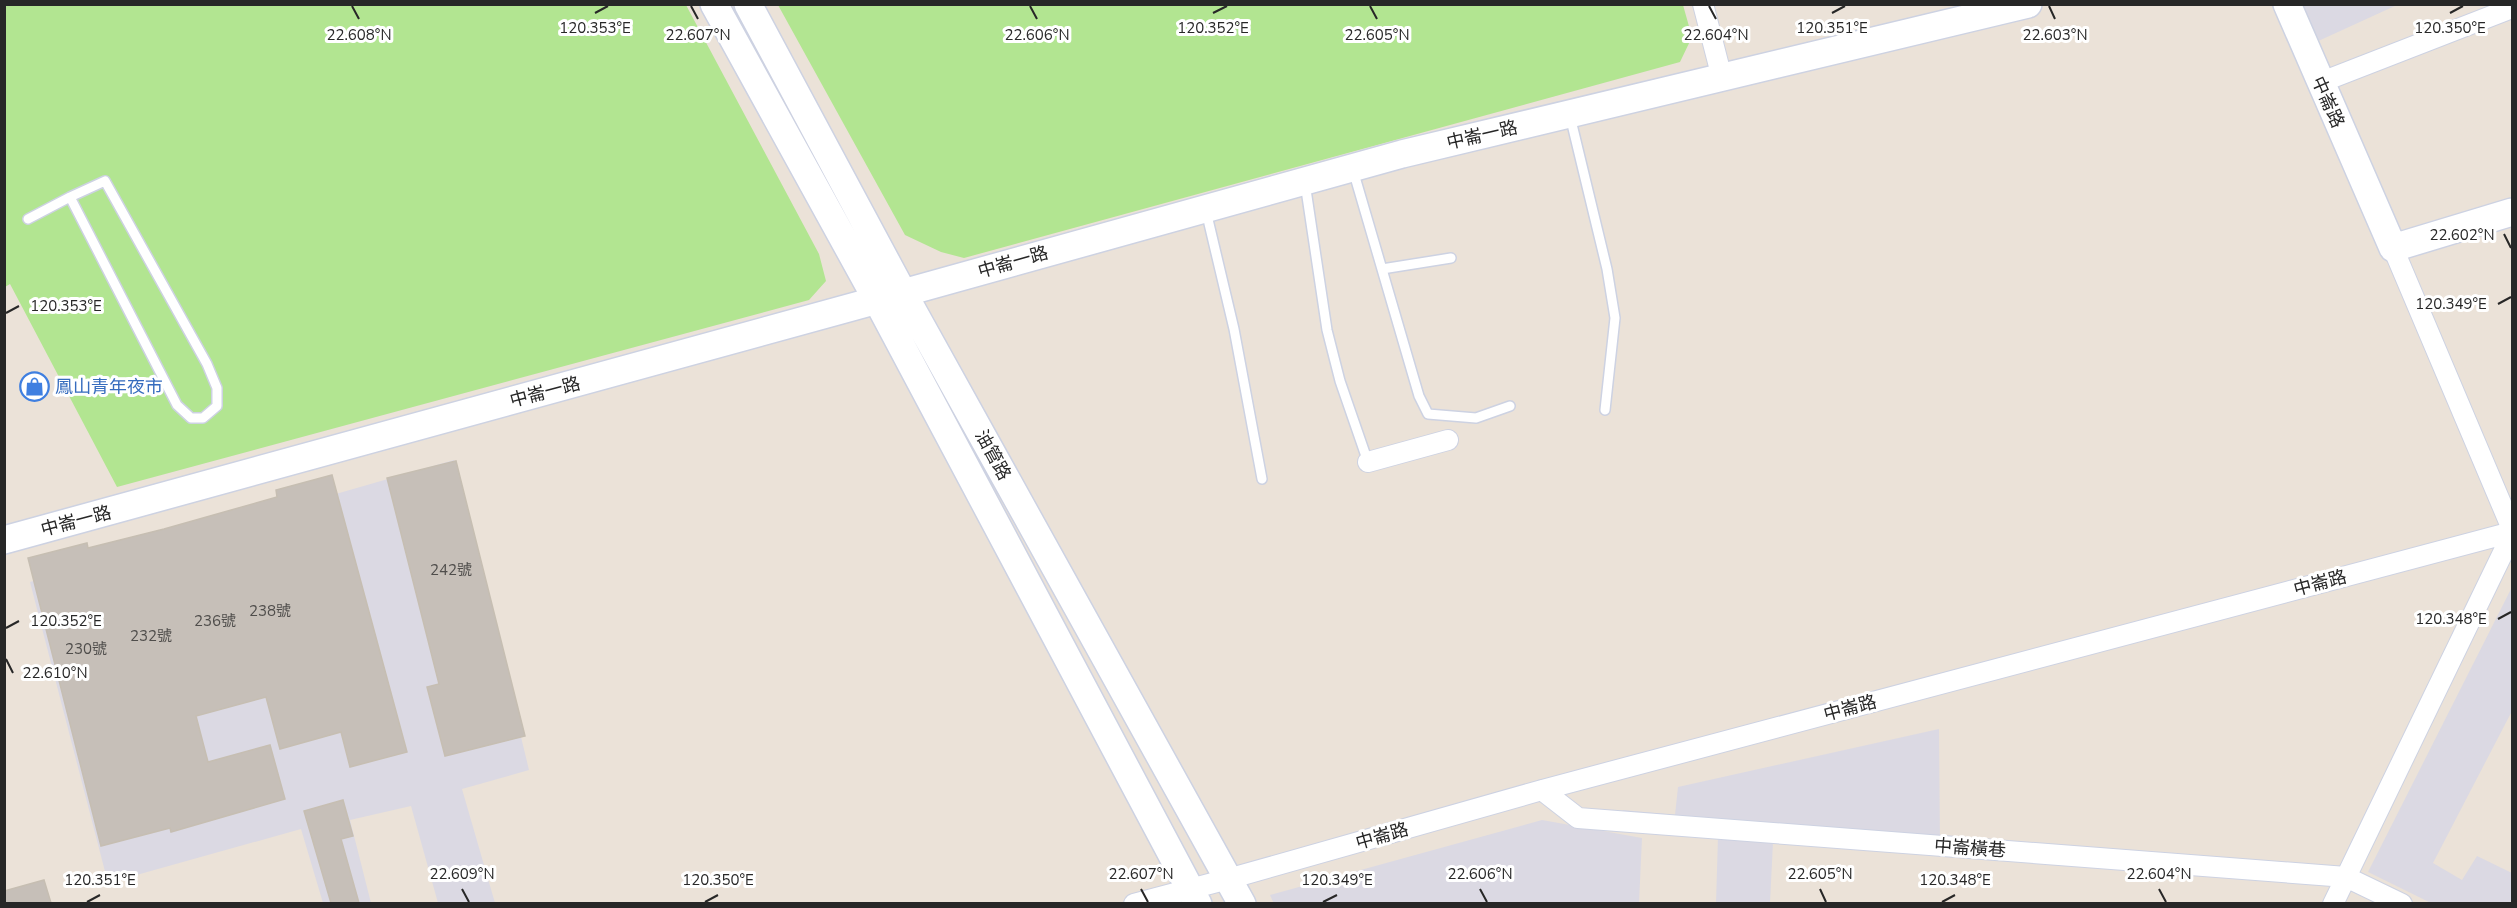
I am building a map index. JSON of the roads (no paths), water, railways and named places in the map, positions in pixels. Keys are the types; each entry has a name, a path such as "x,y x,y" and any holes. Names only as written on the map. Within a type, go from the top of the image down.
{"street":[{"name":"油管路","path":"714,4 877,300 1194,896"},
{"name":"油管路","path":"747,4 903,293 1242,903"},
{"path":"1703,4 1722,78"},
{"name":"中崙一路","path":"4,540 1352,167 1722,78 1993,9 2028,4"},
{"name":"中崙路","path":"1134,903 1194,896 1228,879 1542,790 2512,532 2393,248 2286,4"},
{"path":"2319,83 2512,8"},
{"path":"2393,248 2512,212"},
{"path":"1368,462 1448,440"},
{"path":"2333,903 2512,532"},
{"name":"中崙橫巷","path":"1542,790 1578,819 2346,877 2402,903"}],"lane":[{"path":"1569,114 1607,269 1615,318 1605,410"},
{"path":"1352,167 1419,396 1428,414 1476,418 1510,406"},
{"path":"28,219 70,197 105,181 207,364 217,388 217,406 203,418 191,418 177,405 70,197"},
{"path":"1305,181 1327,330 1340,381 1368,462"},
{"path":"1206,208 1234,329 1262,479"},
{"path":"1382,268 1451,258"}],"place":[{"name":"鳳山青年夜市","path":"34,387"}]}
